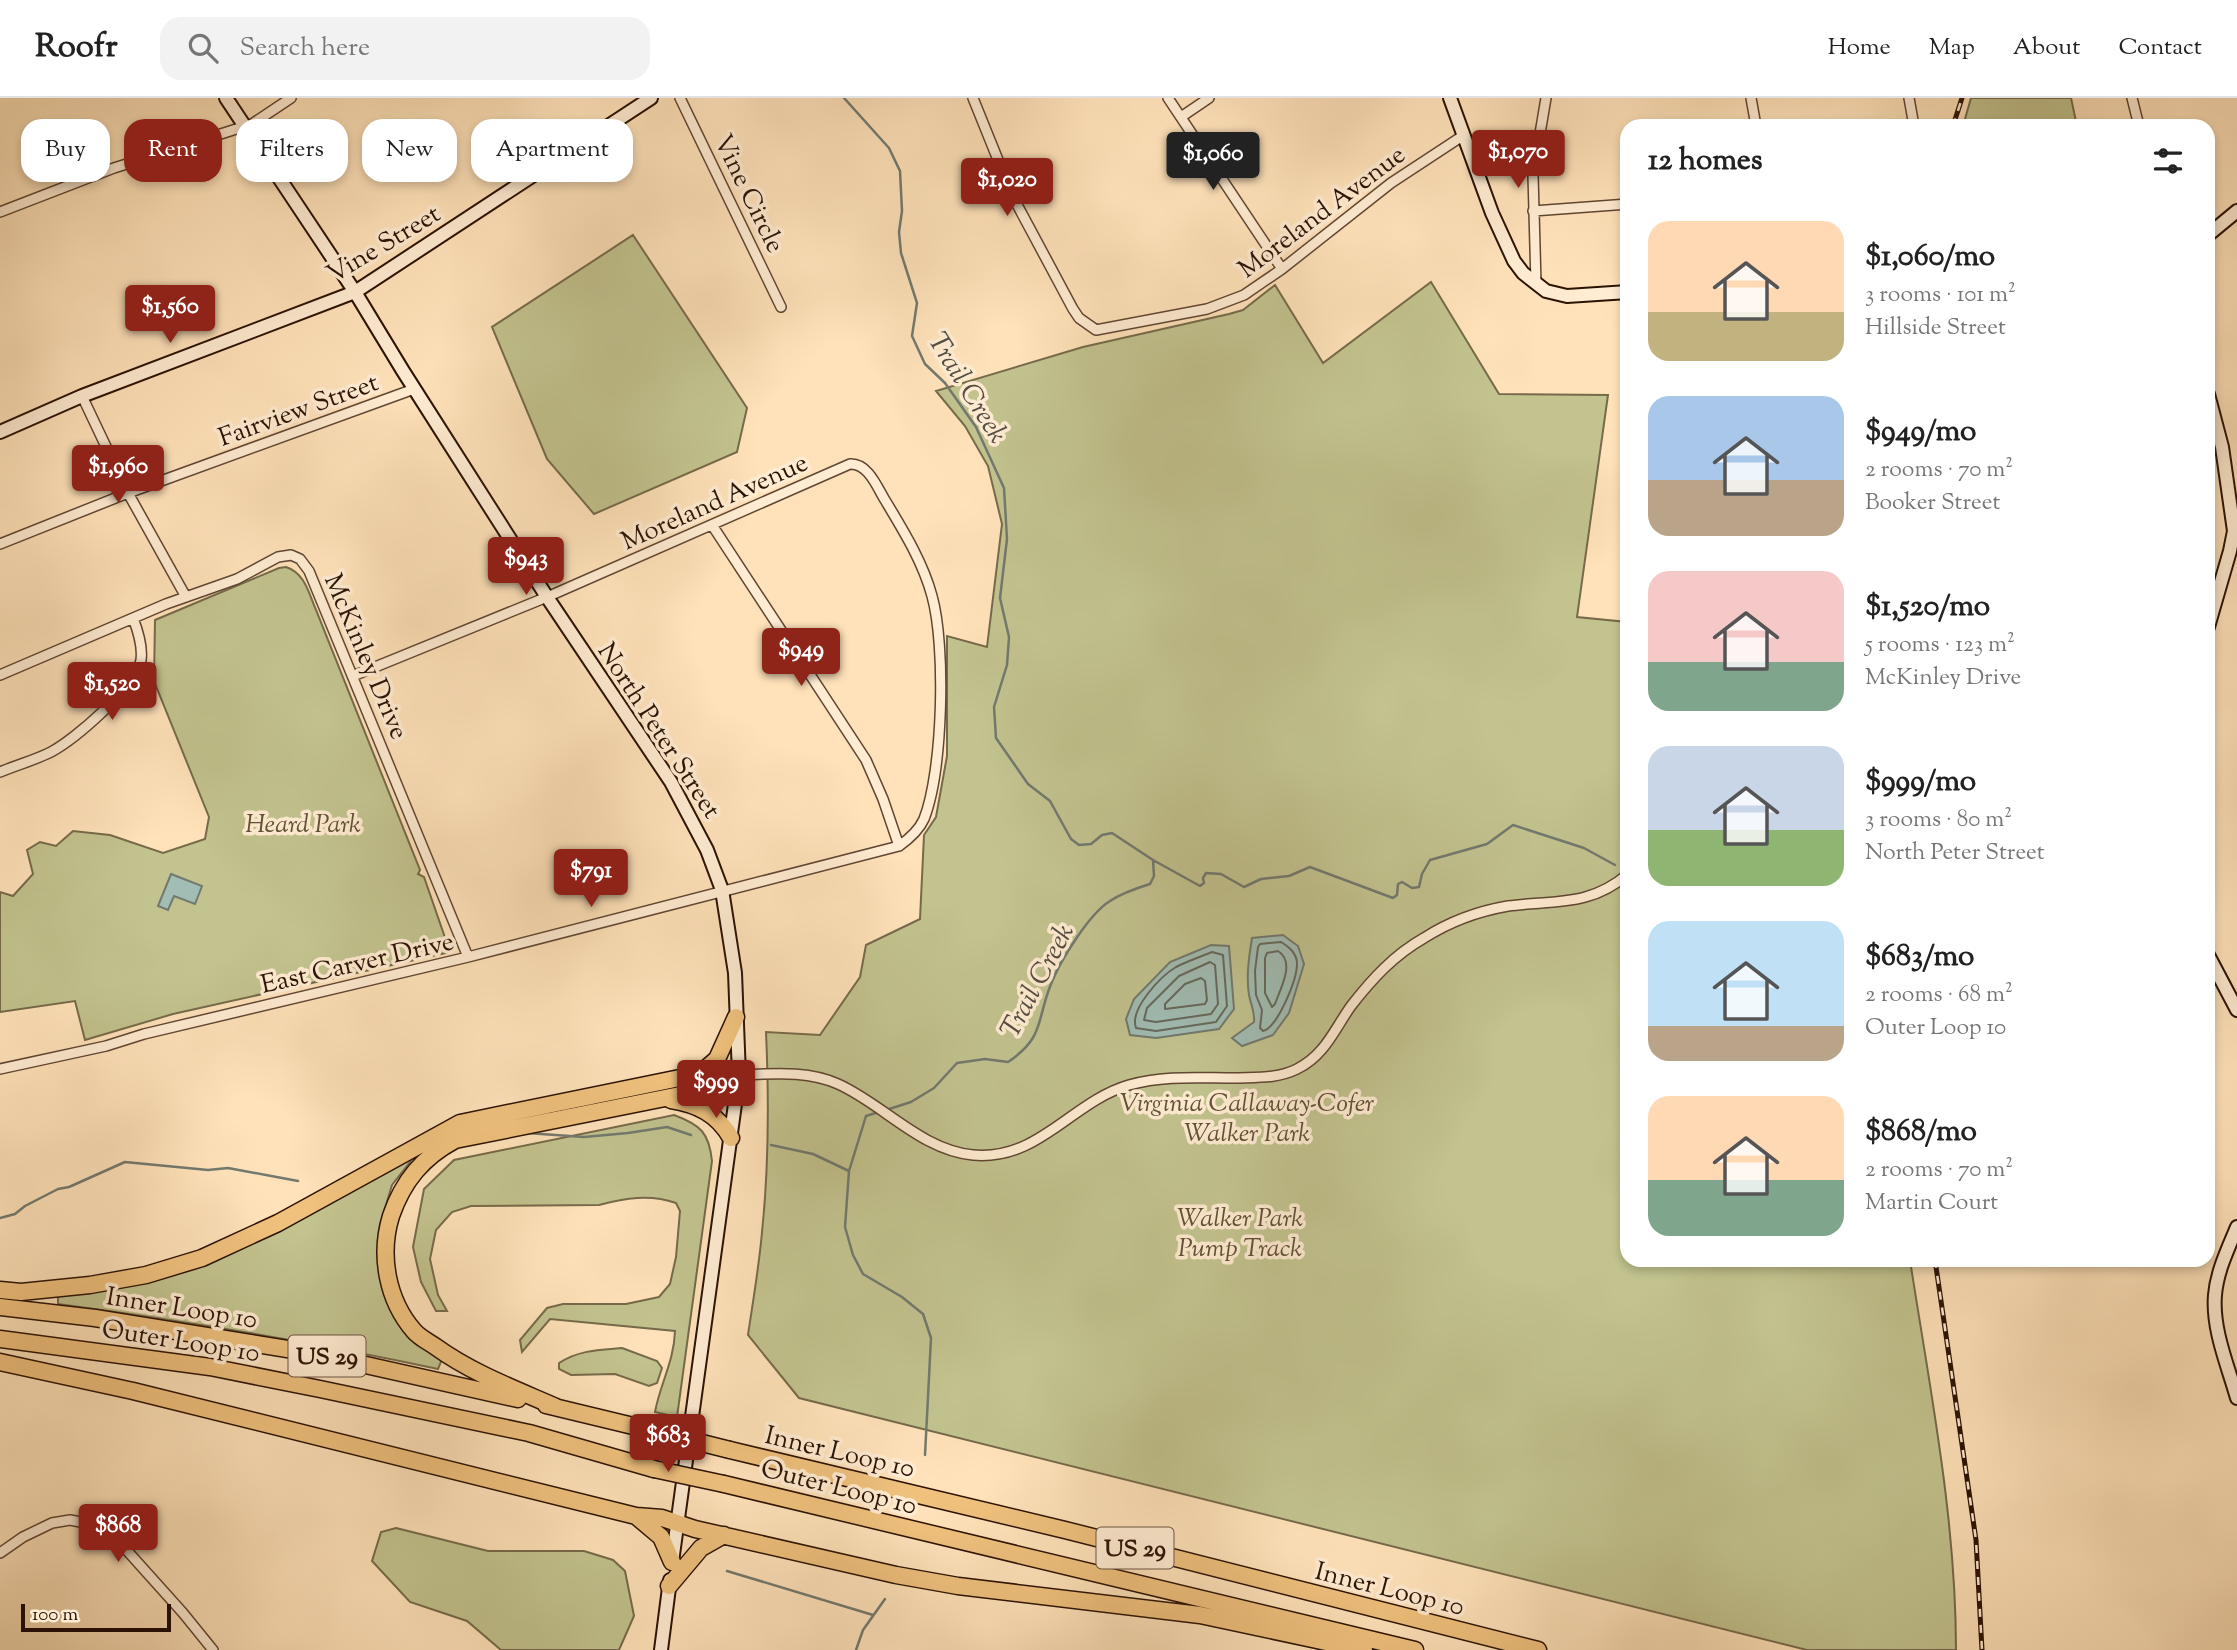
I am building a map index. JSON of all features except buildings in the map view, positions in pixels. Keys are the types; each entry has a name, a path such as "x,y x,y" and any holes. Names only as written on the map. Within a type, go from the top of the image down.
{"highway":[{"path":"701,1073 718,1059 736,1017"},
{"path":"0,1290 21,1292 90,1285 146,1275 202,1258 278,1223 460,1123 714,1070 739,1075"},
{"path":"556,1407 462,1364 415,1333 395,1304 386,1268 386,1231 396,1201 414,1170 436,1151 455,1140 715,1088 739,1075"},
{"path":"662,1098 687,1102 706,1111 724,1125 731,1138"},
{"name":"Inner Loop 10","path":"0,1307 95,1318 312,1353 556,1407 1065,1530 1538,1650"},
{"name":"Outer Loop 10","path":"0,1339 210,1367 529,1433 654,1469 1415,1650"},
{"path":"0,1362 132,1391 636,1516 662,1518 908,1577 958,1586 1200,1615 1364,1650"},
{"path":"636,1516 661,1537 672,1562"},
{"path":"669,1586 701,1548 724,1535"}],"street":[{"name":"North Peter Street","path":"226,98 240,119"},
{"path":"260,119 291,98"},
{"name":"Vine Street","path":"0,432 82,396 355,292 651,98"},
{"name":"Vine Circle","path":"680,98 782,307"},
{"name":"Moreland Avenue","path":"973,98 1013,197 1079,318 1090,328 1102,330 1207,309 1244,295 1282,269 1391,183 1464,135"},
{"path":"1168,98 1282,269"},
{"path":"1181,117 1209,98"},
{"path":"1450,98 1514,261 1536,285 1553,293 1567,296 1620,293"},
{"path":"1536,285 1533,176 1546,98"},
{"path":"1751,98 1755,119"},
{"path":"1909,98 1913,119"},
{"path":"2132,98 2137,119"},
{"path":"0,212 114,169 236,129"},
{"name":"North Peter Street","path":"281,182 355,292 547,597 671,782 707,850 722,890 731,942 739,1075 661,1650"},
{"path":"1533,211 1620,205"},
{"path":"2215,229 2237,211"},
{"name":"Fairview Street","path":"0,544 128,493 414,389"},
{"path":"82,396 128,493 186,597"},
{"path":"2215,431 2222,447 2234,531 2234,551 2215,607"},
{"name":"Moreland Avenue","path":"354,676 547,597 850,464 860,464 866,469 899,523 921,567 931,593 938,629 940,721 931,793 919,828 899,846"},
{"path":"712,525 866,760 880,790 899,846"},
{"name":"McKinley Drive","path":"0,675 133,618 237,579 278,557 291,555 300,559 309,571 354,676 468,957"},
{"path":"0,772 50,752 65,743 130,684 138,671 141,658 139,634 133,618"},
{"name":"East Carver Drive","path":"0,1069 468,957 899,846"},
{"path":"739,1075 804,1074 839,1084 938,1145 959,1152 990,1155 1014,1151 1034,1142 1083,1108 1125,1086 1176,1077 1265,1077 1296,1070 1320,1053 1330,1042 1350,1009 1375,977 1423,938 1473,915 1494,909 1584,898 1620,879"},
{"path":"2215,968 2237,1010"},
{"path":"2237,1227 2220,1269 2214,1312 2237,1398"},
{"path":"0,1553 23,1537 52,1523 70,1520 86,1523 122,1545 213,1650"}],"green space":[{"path":"1971,98 2071,98 2076,119 1965,119"},
{"path":"633,235 747,408 737,452 594,514 547,459 492,327"},
{"name":"Virginia Callaway-Cofer Walker Park","path":"1431,282 1499,394 1608,395 1577,617 1620,621 1620,1267 1911,1267 1947,1503 1956,1650 1807,1650 799,1398 748,1335 766,1182 766,1032 820,1035 860,977 866,945 920,919 924,835 936,817 947,756 947,636 987,647 1002,524 988,466 965,426 936,391 1083,347 1243,310 1275,285 1323,363"},
{"name":"Heard Park","path":"286,567 298,574 308,591 420,870 418,874 424,877 450,952 173,1014 85,1040 75,1001 0,1012 0,892 13,896 33,874 27,850 40,842 56,846 73,831 110,835 163,853 205,839 209,817 154,681 155,620"},
{"path":"674,1115 691,1122 702,1131 709,1143 712,1161 677,1417 655,1412 672,1353 675,1331 550,1319 522,1352 520,1340 547,1308 563,1304 626,1304 659,1297 670,1284 676,1257 680,1211 676,1203 638,1198 599,1205 471,1206 452,1212 436,1230 430,1259 438,1295 447,1311 436,1311 421,1282 413,1247 424,1189 454,1160"},
{"path":"418,1152 392,1185 380,1225 378,1242 381,1279 442,1359 438,1369 248,1333 58,1304 58,1295 210,1262 241,1249"},
{"path":"622,1348 657,1361 662,1368 657,1383 649,1386 615,1374 571,1375 559,1369 559,1363 574,1355"},
{"path":"396,1528 488,1551 584,1551 613,1560 625,1571 634,1616 619,1650 501,1650 467,1621 410,1602 372,1561 381,1532"}],"water":[{"path":"171,874 202,886 195,904 174,896 168,910 158,906"},
{"path":"1283,935 1298,946 1304,964 1289,1013 1273,1035 1242,1046 1232,1038 1254,1022 1248,981 1252,938"},
{"path":"1211,945 1229,946 1234,1009 1219,1029 1156,1038 1130,1035 1126,1019 1134,999 1170,962"}],"waterway":[{"name":"Trail Creek","path":"844,98 889,148 900,171 901,253 917,303 912,336 925,364 945,383 976,427 1004,488 1007,539 1000,598 1009,637 1007,665 994,707 996,738 1028,784 1050,801 1071,839 1079,845 1091,844 1102,835 1112,833 1200,886 1204,883 1206,873 1221,874 1244,887 1261,879 1289,876 1310,867 1393,898 1397,895 1398,884 1402,882 1412,888 1419,887 1422,874 1430,860 1487,844 1513,825 1584,848 1615,865"},
{"name":"Trail Creek","path":"886,1110 911,1102 934,1088 957,1063 985,1059 1008,1062 1020,1053 1038,1028 1051,984 1076,939 1093,916 1110,901 1150,884 1154,876 1153,860"},
{"name":"Trail Creek","path":"879,1112 866,1116 849,1171 845,1227 853,1255 863,1274 902,1297 923,1314 931,1338 925,1455"},
{"path":"527,1133 584,1137 667,1127 691,1135"},
{"path":"771,1145 813,1154 849,1171"},
{"path":"0,1218 15,1214 58,1189 69,1187 125,1162 208,1170 228,1168 298,1181"},
{"path":"727,1571 873,1615"},
{"name":"Trail Creek","path":"856,1650 863,1630 885,1599"}],"railway":[{"path":"1955,119 1962,98"},
{"path":"1936,1267 1976,1540 1982,1650"}],"park label":[{"name":"Walker Park Pump Track","path":"1240,1232"}]}
